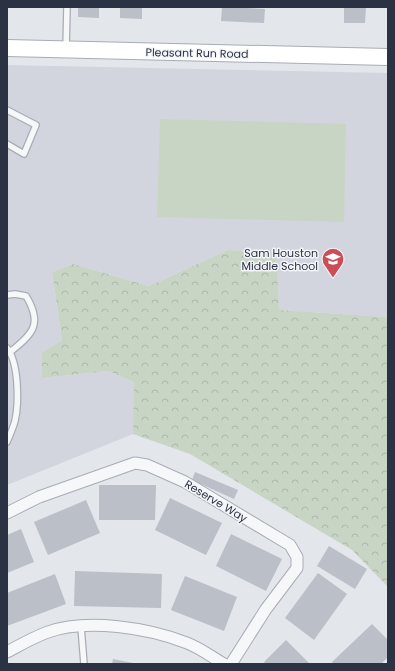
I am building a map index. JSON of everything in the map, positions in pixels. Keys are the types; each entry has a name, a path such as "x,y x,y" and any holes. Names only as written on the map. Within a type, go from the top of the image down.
{"street":[{"name":"Pleasant Run Road","path":"7,48 388,57"},
{"name":"Reserve Way","path":"7,513 39,496 135,463 147,465 185,482 290,545 297,556 297,568 266,609 231,664"},
{"path":"7,652 49,632 104,625 153,632 188,643 224,664"}],"lane":[{"path":"66,49 67,7"},
{"path":"7,110 36,125 24,154 7,144"},
{"path":"7,295 14,294 26,296 34,309 35,322 26,339 8,350 17,389 15,422 7,442"},
{"path":"81,627 84,664"}],"shaded area":[{"name":"Sam Houston Middle School","path":"7,65 388,73 388,317 278,310 276,252 228,250 149,286 73,264 52,272 62,340 42,352 42,378 109,371 135,382 133,434 7,485"}],"green space":[{"path":"160,119 346,124 344,222 157,217"},
{"path":"228,250 276,252 279,310 388,317 388,587 352,550 190,454 133,434 134,382 109,371 42,378 42,352 62,340 52,272 73,264 149,286"}],"building":[{"path":"78,7 99,7 99,18 78,17"},
{"path":"120,7 142,7 142,19 120,18"},
{"path":"222,7 265,9 264,23 221,21"},
{"path":"344,7 366,7 365,23 344,23"},
{"path":"195,472 238,490 234,499 192,480"},
{"path":"99,485 156,485 155,520 99,520"},
{"path":"170,498 222,523 206,555 155,530"},
{"path":"86,500 100,533 48,555 34,522"},
{"path":"21,529 34,562 7,573 7,535"},
{"path":"231,534 282,559 266,591 216,566"},
{"path":"329,546 367,569 355,589 317,566"},
{"path":"75,571 162,574 161,608 74,606"},
{"path":"318,573 347,594 314,640 285,618"},
{"path":"55,574 66,604 7,626 7,593"},
{"path":"185,576 237,597 224,631 171,610"},
{"path":"372,624 388,640 388,657 381,664 334,664 332,662"},
{"path":"286,640 310,664 266,664 264,662"},
{"path":"113,659 133,663 133,664 112,664"}],"place":[{"name":"Sam Houston Middle School","path":"333,278"}]}
